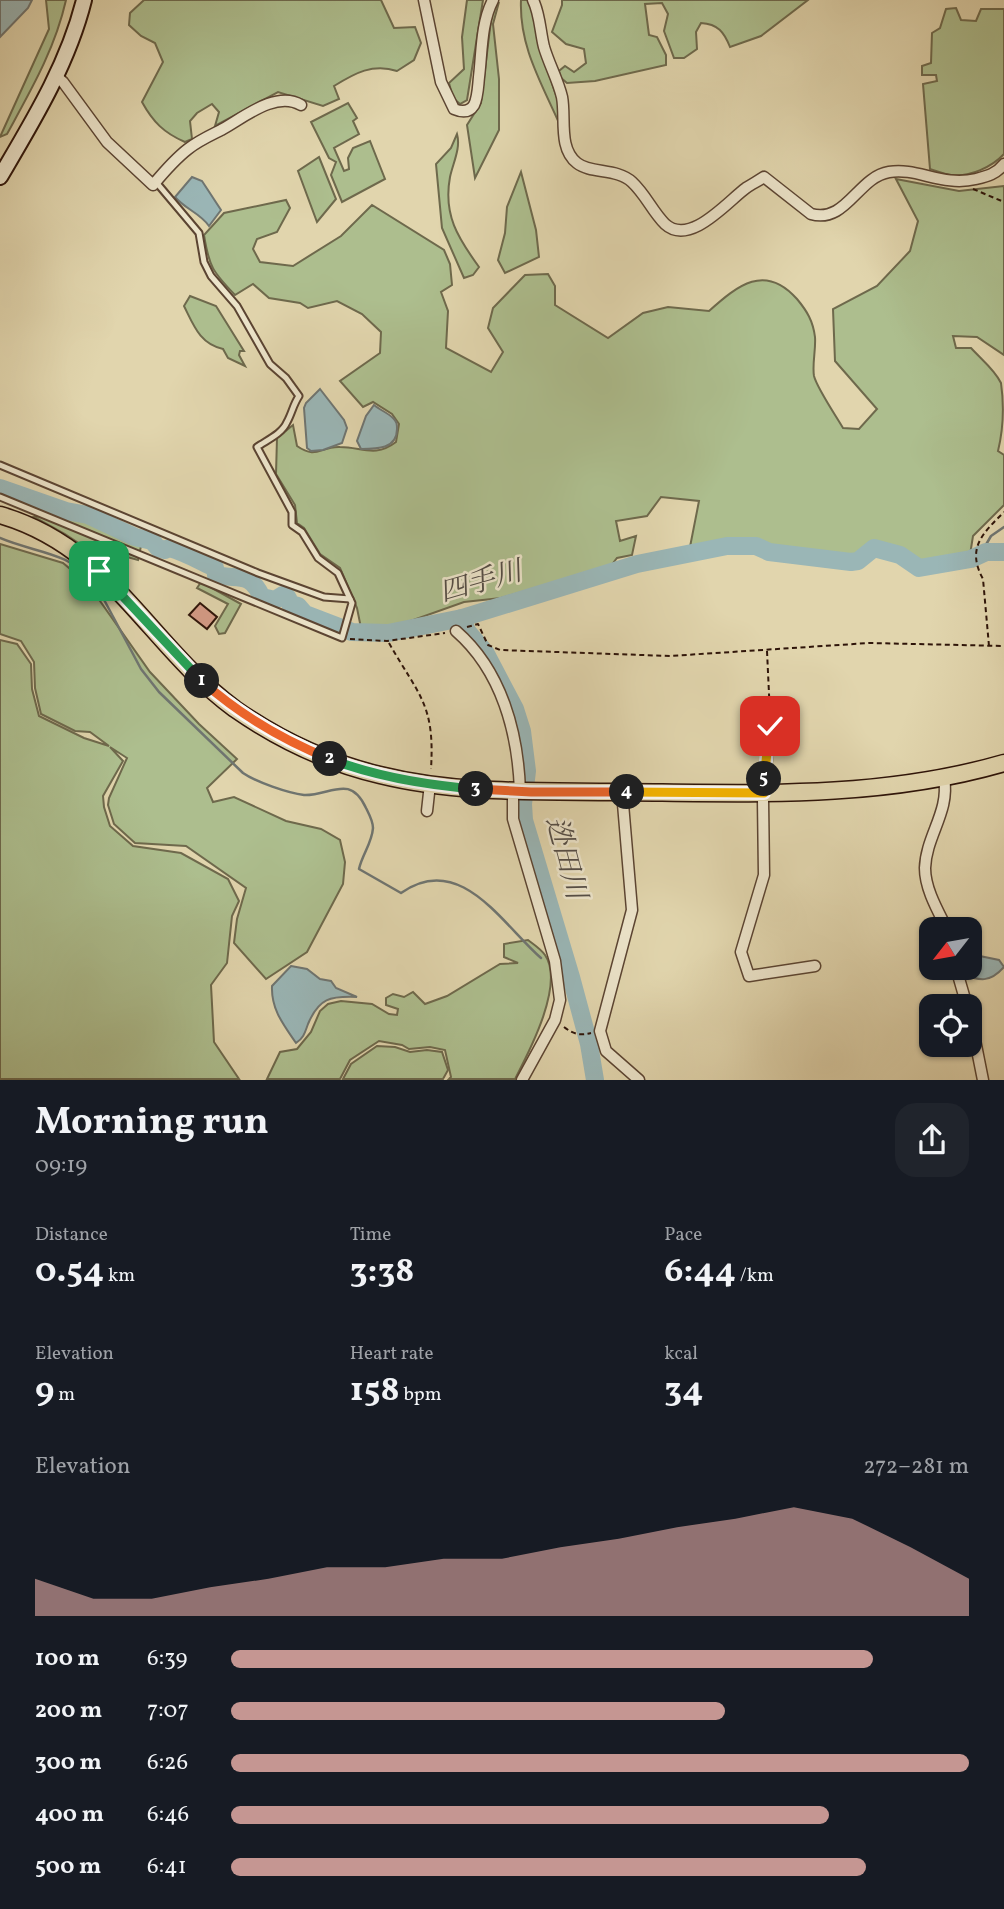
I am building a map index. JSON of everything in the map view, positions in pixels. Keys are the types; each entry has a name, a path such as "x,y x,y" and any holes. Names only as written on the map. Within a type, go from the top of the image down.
{"main road":[{"path":"0,177 56,76 76,29 84,0"},
{"path":"0,515 40,531 85,559 116,587 191,671 235,708 289,741 378,775 430,784 521,792 843,792 944,779 1004,763"}],"street":[{"path":"424,0 441,82 454,108 463,112 474,106 485,19 493,0"},
{"path":"533,0 544,46 561,94 565,113 564,134 569,153 584,167 606,170 629,178 646,195 667,226 675,229 686,229 710,219 746,188 764,177 811,214 821,217 832,215 843,208 875,176 886,172 900,170 944,181 967,181 990,176 1004,164"},
{"path":"56,76 107,142 153,185 185,152 203,138 248,113 288,100 301,105"},
{"path":"456,631 470,643 488,667 509,714 519,762 521,792 513,819 555,961 559,1000 555,1020 522,1080"},
{"path":"770,726 764,793 764,875 741,951 749,976 815,966"},
{"path":"941,917 932,899 925,870 929,845 944,806 944,779"},
{"path":"427,811 430,784"},
{"path":"622,792 632,910 600,1031 606,1051 639,1080"},
{"path":"978,1057 983,1080"}],"lane":[{"path":"0,497 342,636 351,601 338,573 318,558 302,532 292,525 292,512 257,447 280,432 299,396 286,378 270,364 237,306 211,276 204,262 199,233 156,182"},
{"path":"0,465 258,573 324,597 351,601"}],"path":[{"path":"967,181 975,192 1004,202"},
{"path":"989,646 983,579 978,569 975,549 987,530 1004,512"},
{"path":"470,627 478,624 488,645 500,650 670,656 869,643 1004,646"},
{"path":"342,636 387,641 456,631"},
{"path":"387,641 425,701 433,739 430,784"},
{"path":"767,650 770,726"},
{"path":"555,1020 572,1033 593,1033"}],"green space":[{"path":"46,0 66,0 56,35 16,118 7,134 0,137 49,29"},
{"path":"144,0 381,0 394,28 415,27 421,43 414,60 397,71 372,69 334,86 339,99 323,106 278,92 215,126 219,112 212,104 190,121 192,139 185,142 160,126 142,102 163,62 155,43 141,36 129,25 130,13"},
{"path":"467,0 483,0 467,100 460,104 453,98 449,83 464,69 462,37"},
{"path":"521,0 528,0 532,7 559,104 559,123 527,48 521,17"},
{"path":"562,0 808,0 761,36 730,47 720,30 701,23 696,32 697,49 684,58 674,58 664,31 668,14 662,3 645,4 649,35 657,37 666,55 666,65 595,81 567,83 560,77 559,71 565,66 574,72 586,63 584,49 566,44 552,32"},
{"path":"499,2 493,24 499,79 499,130 475,178 467,125 481,103 492,12"},
{"path":"956,8 961,20 976,21 981,9 1004,9 1004,154 980,170 959,175 930,169 923,84 937,81 936,75 922,75 922,66 931,63 932,33 940,28 946,9"},
{"path":"348,103 357,118 353,121 359,134 334,148 344,171 349,169 348,158 353,148 370,141 385,179 342,202 331,175 336,162 329,158 311,122"},
{"path":"457,134 458,145 448,191 449,203 459,236 479,267 473,275 464,278 442,228 436,164 451,148"},
{"path":"319,157 336,199 317,222 298,171"},
{"path":"521,172 536,230 539,257 505,273 498,260 505,233 507,207"},
{"path":"896,179 959,191 1004,186 1004,355 977,337 953,336 956,348 971,348 992,369 1001,383 1002,391 1002,426 998,451 1004,455 1004,505 973,536 970,555 922,564 903,551 872,543 854,557 770,548 757,541 714,543 689,552 699,501 661,497 647,516 616,521 620,541 636,536 632,555 617,558 610,567 501,598 464,602 388,629 361,628 357,608 340,568 320,554 304,528 297,523 295,505 276,474 277,438 293,425 297,446 309,452 333,447 375,451 396,442 399,424 392,414 373,402 363,407 340,381 380,353 381,332 362,314 337,301 308,308 300,303 269,298 253,284 235,295 213,268 204,235 224,213 286,200 290,208 277,232 257,239 253,249 260,262 293,266 341,236 372,205 444,250 450,264 452,285 441,292 448,311 446,348 491,372 503,352 488,328 493,308 525,275 548,274 555,286 555,305 608,338 643,313 668,307 709,311 741,286 763,280 774,282 797,299 811,321 815,337 814,376 823,395 843,428 859,429 877,409 835,361 833,309 877,286 910,251 918,221"},
{"path":"190,296 216,306 244,351 240,351 239,355 245,366 228,358 223,349 209,343 199,333 184,306"},
{"path":"54,513 90,523 141,546 138,560 113,553 104,560 34,517"},
{"path":"0,544 63,563 88,584 150,672 199,724 237,759 207,788 213,802 234,797 286,821 321,829 340,840 345,862 343,884 307,952 266,979 234,943 237,919 246,888 186,846 135,843 114,824 108,805 109,798 127,758 110,747 123,761 103,796 110,826 133,846 181,853 228,879 239,901 232,916 227,963 211,985 214,1042 239,1079 0,1079 0,640 17,644 31,664 32,689 39,716 84,738 109,746 90,732 75,731 41,714 35,688 34,662 21,641 0,634"},
{"path":"201,582 241,604 225,633 219,634 215,626 228,604 197,588"},
{"path":"528,940 545,955 550,968 551,983 543,1018 515,1079 449,1079 451,1077 445,1050 430,1047 409,1049 379,1041 350,1060 340,1079 267,1079 280,1052 297,1049 311,1032 320,1011 328,1004 341,1001 372,1004 389,1014 397,1015 398,1009 386,1005 386,998 393,994 404,997 413,992 425,1004 447,996 500,964 518,963 504,957 504,944"},
{"path":"377,1046 395,1047 410,1052 442,1052 448,1070 443,1079 343,1079 351,1064"}],"water":[{"path":"0,0 32,0 28,8 0,37"},
{"path":"192,177 202,181 221,210 209,226 175,197"},
{"path":"320,389 347,428 342,443 311,451 307,448 304,408"},
{"path":"374,405 395,421 396,436 394,441 385,446 361,449 357,441 366,416"},
{"path":"982,956 999,960 1004,967 994,976 984,979"},
{"path":"291,966 307,969 320,979 331,981 336,988 357,997 326,1000 316,1009 303,1037 296,1043 279,1016 272,994 272,986"}],"building":[{"path":"200,603 217,617 207,629 189,615"}],"waterway":[{"name":"四手川","path":"0,488 66,511 88,515 135,537 152,541 158,548 181,552 215,568 216,575 248,580 262,597 275,600 283,595 288,598 290,604 298,606 305,614 352,632 388,633 462,618 637,564 727,546 756,546 769,552 851,562 858,561 874,548 900,555 919,568 971,559 986,552 1004,552"},
{"path":"980,555 991,536 1004,527"},
{"path":"0,538 61,558 94,581 141,669 159,692 243,773 272,787 304,795 346,789 360,797 373,825 371,839 359,869 401,893 422,882 442,881 461,886 495,911 541,958"},
{"name":"迯田川","path":"462,618 467,631 485,652 515,709 522,731 527,771 524,820 571,977 589,1044 595,1080"},
{"name":"迯田川","path":"560,960 566,958"}],"route":[{"path":"99,571 191,671 235,708 289,741 378,775 457,788 513,791 764,793 770,726"}]}
